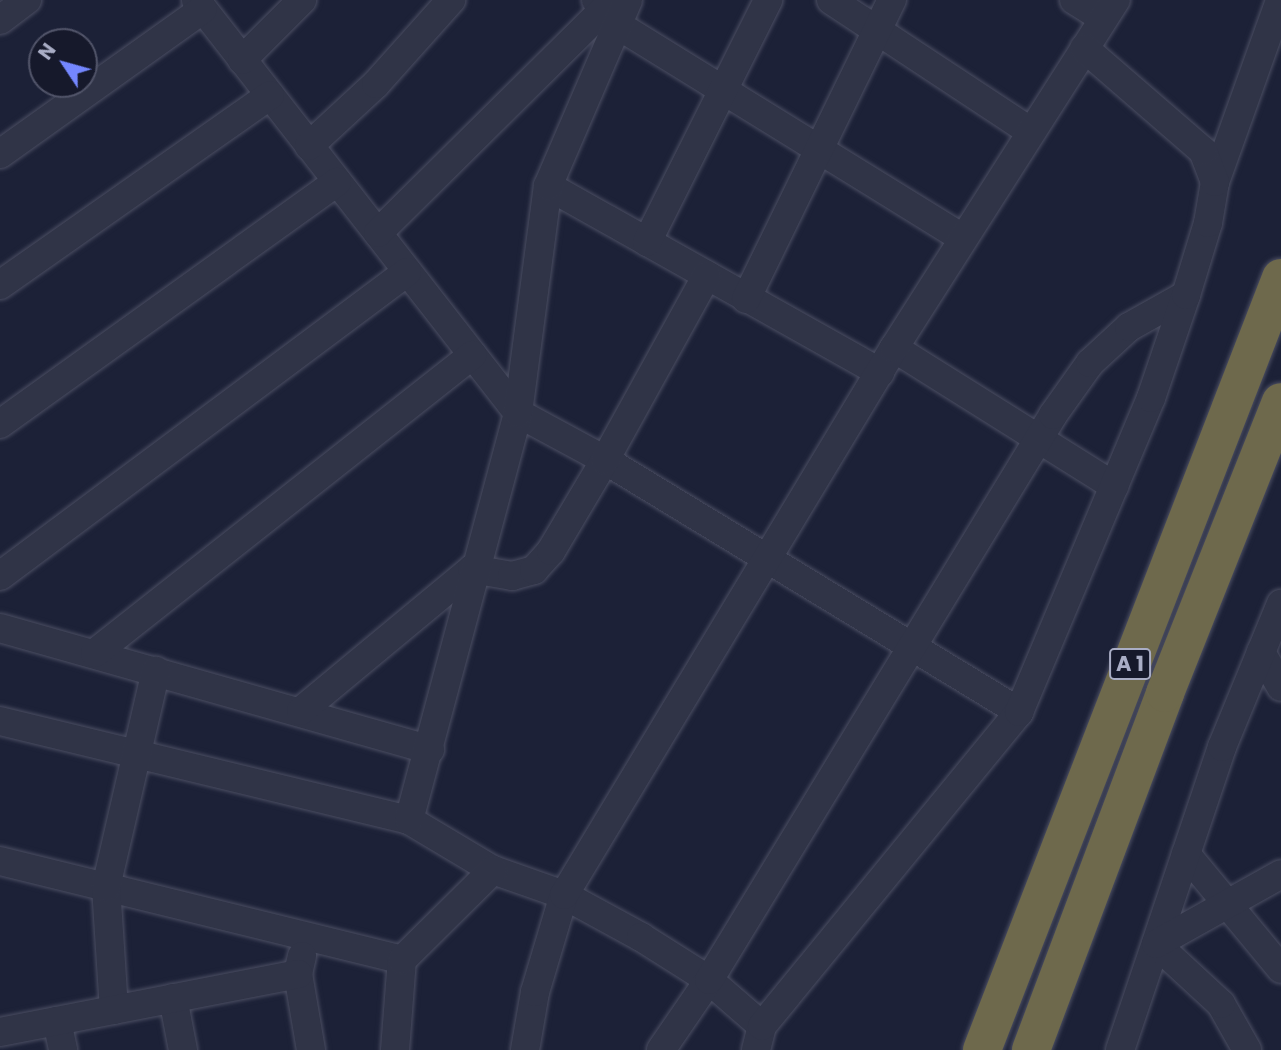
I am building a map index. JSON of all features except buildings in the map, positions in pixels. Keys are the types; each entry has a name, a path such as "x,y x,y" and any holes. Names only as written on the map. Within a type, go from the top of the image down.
{"highway":[{"name":"A 1","path":"982,1050 1281,278"},
{"name":"A 1","path":"1031,1050 1165,693 1281,402"}],"street":[{"path":"0,20 27,0"},
{"path":"242,60 302,0"},
{"path":"309,146 376,84 451,0"},
{"path":"647,242 768,0"},
{"path":"831,0 1030,131"},
{"path":"746,299 821,151 892,0"},
{"path":"525,1050 535,992 564,895 887,360 1109,9 1074,0"},
{"path":"0,721 409,820 494,870 564,895 709,980 759,1038 1019,712 1151,398 1208,223 1215,182 1280,0"},
{"path":"0,154 199,5 518,413 605,460 766,561 1019,712"},
{"path":"610,8 724,90 963,238"},
{"path":"409,820 430,750 472,569 518,413 548,186 610,8"},
{"path":"378,233 610,8"},
{"path":"1084,48 1203,151 1215,182"},
{"path":"0,285 270,95"},
{"path":"0,424 337,181"},
{"path":"548,186 746,299 887,360 1038,439 1114,486"},
{"path":"0,576 407,272"},
{"path":"302,711 472,569 512,576 534,570 551,551 605,460 707,275"},
{"path":"661,1050 709,980 1038,439 1090,363 1129,327 1186,295"},
{"path":"95,653 472,355"},
{"path":"1120,1050 1222,747 1281,604"},
{"path":"0,628 302,711 430,750"},
{"path":"1261,652 1281,687"},
{"path":"114,1010 106,887 156,671"},
{"path":"1186,854 1229,902 1281,969"},
{"path":"0,861 402,960"},
{"path":"395,1050 402,960 494,870"},
{"path":"1156,944 1281,874"},
{"path":"307,937 298,974 311,1050"},
{"path":"1156,944 1221,1004 1247,1050"},
{"path":"0,1031 298,974"},
{"path":"173,998 183,1050"},
{"path":"57,1021 63,1050"}]}
